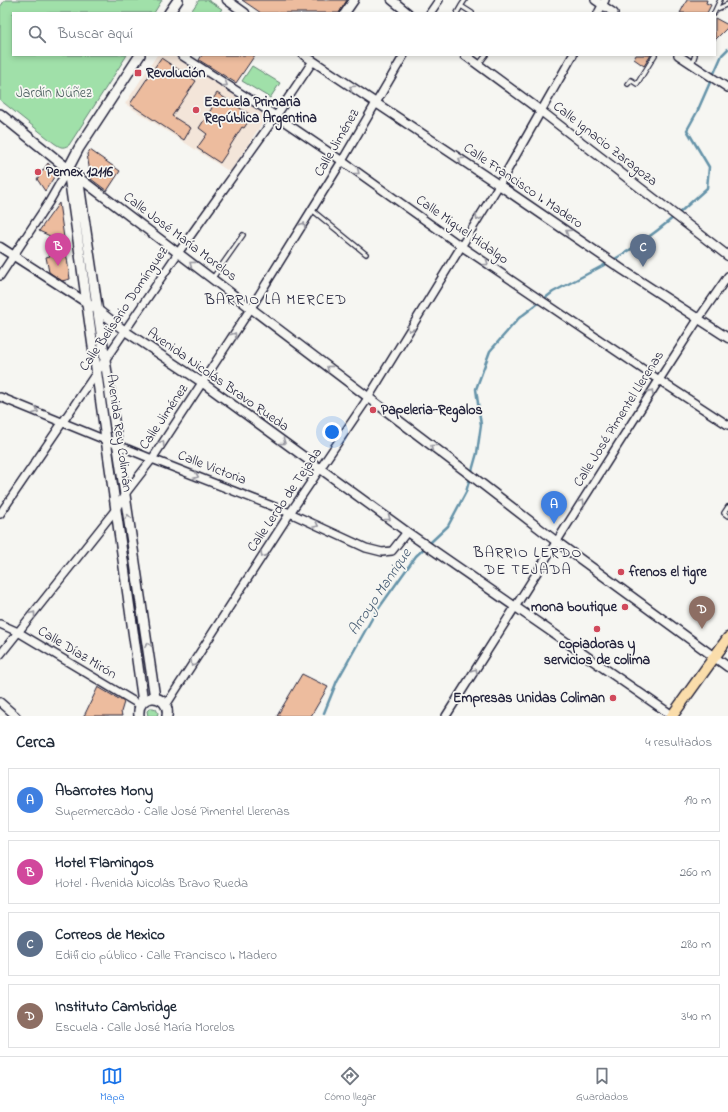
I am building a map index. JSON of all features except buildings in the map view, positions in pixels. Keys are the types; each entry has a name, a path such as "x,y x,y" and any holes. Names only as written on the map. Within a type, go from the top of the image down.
{"main road":[{"path":"170,12 178,0"},
{"path":"68,169 79,148 139,56"},
{"name":"Calle José María Morelos","path":"0,114 78,176"},
{"name":"Avenida Rey Colimán","path":"68,169 116,509 141,704 139,716"},
{"name":"Avenida Rey Colimán","path":"78,176 155,698"},
{"path":"673,716 728,638"},
{"path":"141,704 151,698 164,702 168,709 167,716"}],"street":[{"path":"227,0 244,12"},
{"path":"346,12 354,0"},
{"path":"392,0 407,12"},
{"path":"431,12 439,0"},
{"path":"596,0 604,2 613,12"},
{"path":"599,12 604,2"},
{"name":"Calle Miguel Hidalgo","path":"183,56 276,116 551,308 728,425"},
{"name":"Calle Jiménez","path":"0,655 116,509 125,494 152,459 251,308 342,162 403,56"},
{"name":"Calle Ignacio Zaragoza","path":"466,56 541,111 728,256"},
{"name":"Calle Lerdo de Tejada","path":"166,705 290,513 368,398 499,185 572,56"},
{"path":"680,56 728,88"},
{"name":"Calle Belisario Domínguez","path":"0,514 178,253 276,116 315,58"},
{"name":"Calle Francisco I. Madero","path":"315,58 376,103 623,270 728,338"},
{"path":"0,276 49,202 68,169"},
{"name":"Calle José María Morelos","path":"78,176 557,542 728,668"},
{"name":"Avenida Nicolás Bravo Rueda","path":"0,247 98,310 125,331 203,383 407,532 515,607"},
{"name":"Calle José Pimentel Llerenas","path":"446,716 659,380 728,276"},
{"name":"Calle Victoria","path":"0,397 290,513 366,548 382,552 392,551 407,532"},
{"path":"515,607 673,716"},
{"name":"Calle Díaz Mirón","path":"0,624 18,632 141,704"},
{"path":"0,702 16,716"}],"lane":[{"path":"458,12 465,0"},
{"path":"715,12 720,0"},
{"path":"717,9 728,4"},
{"path":"461,6 470,12"},
{"path":"478,65 485,56"},
{"path":"628,84 631,80 637,84 654,56"},
{"path":"692,64 695,56"},
{"path":"312,210 366,254"},
{"path":"212,279 243,235"},
{"path":"728,507 724,513 728,516"}],"shaded area":[{"name":"Escuela Primaria República Argentina","path":"156,56 174,56 267,116 230,172 125,104"}],"green space":[{"name":"Jardín Núñez","path":"5,0 162,0 155,12 12,12 12,56 126,56 69,145 65,147 58,146 0,100 0,7"},
{"path":"199,0 208,0 222,9 220,12 191,12"},
{"path":"252,66 280,83 270,98 242,81"},
{"path":"150,708 156,709 158,713 157,716 148,716 147,711"}],"waterway":[{"name":"Arroyo Manrique","path":"678,214 707,188 709,167 687,130 697,112 722,55 728,49"},
{"name":"Arroyo Manrique","path":"613,260 645,240 674,217"},
{"name":"Arroyo Manrique","path":"324,713 337,681 374,615 416,556 448,526 466,492 477,453 481,425 476,389 490,351 519,318 553,292 608,263"}],"place":[{"name":"Revolución","path":"138,73"},
{"name":"Escuela Primaria República Argentina","path":"196,110"},
{"name":"Pemex 12116","path":"38,172"},
{"name":"Hotel Flamingos","path":"58,266"},
{"name":"Correos de Mexico","path":"643,267"},
{"name":"Papeleria-Regalos","path":"373,410"},
{"name":"Abarrotes Mony","path":"554,524"},
{"name":"frenos el tigre","path":"621,572"},
{"name":"mona boutique","path":"625,607"},
{"name":"copiadoras y servicios de colima","path":"597,629"},
{"name":"Instituto Cambridge","path":"702,629"},
{"name":"Empresas Unidas Coliman","path":"613,698"}],"district":[{"name":"BARRIO LA MERCED","path":"276,300"},
{"name":"BARRIO LERDO DE TEJADA","path":"528,562"}]}
